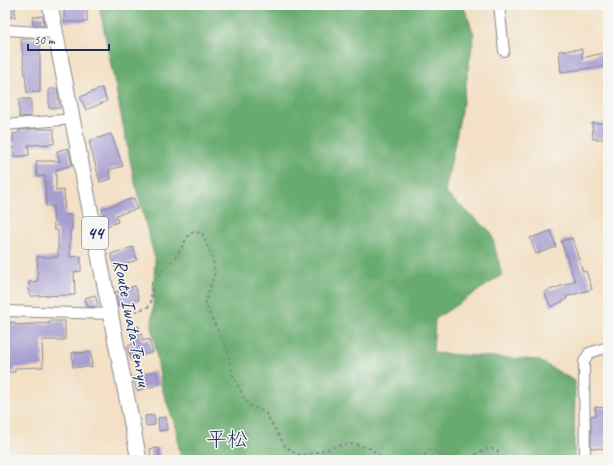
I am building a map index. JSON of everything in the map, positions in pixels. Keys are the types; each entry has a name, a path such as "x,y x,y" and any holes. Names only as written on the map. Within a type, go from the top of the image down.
{"main road":[{"name":"Route Iwata-Tenryu","path":"50,5 139,460"}],"street":[{"path":"499,5 504,51"},
{"path":"5,30 56,33"},
{"path":"5,125 73,119"},
{"path":"5,311 110,314"},
{"path":"585,460 584,362 589,353 608,347"}],"path":[{"path":"110,314 119,316 148,307 151,302 152,283 177,255 190,233 202,233 213,259 215,273 206,302 211,317 228,351 232,374 248,405 265,412 285,446 296,454 306,455 342,445 354,444 369,448 386,460"},
{"path":"464,460 489,448 498,451 497,460"},
{"path":"420,460 430,450 438,450 452,460 458,460"}],"green space":[{"path":"99,5 463,5 474,34 463,102 445,193 491,232 502,275 435,319 433,353 538,360 575,381 574,460 181,460 175,425 162,389 152,326 155,259 133,175"}],"building":[{"path":"5,5 15,5 15,17 5,17"},
{"path":"64,7 87,7 87,22 64,22"},
{"path":"43,16 44,26 33,25 33,17"},
{"path":"21,39 40,39 40,92 27,93"},
{"path":"582,49 582,58 608,52 608,66 561,72 559,51"},
{"path":"102,88 107,101 86,110 80,97"},
{"path":"49,89 57,89 60,108 49,108"},
{"path":"19,99 31,99 31,116 19,117"},
{"path":"592,123 608,123 608,139 593,139"},
{"path":"54,129 54,144 28,145 29,155 14,157 13,134 19,133 19,130"},
{"path":"111,134 123,166 109,170 111,179 100,182 89,141"},
{"path":"68,148 72,165 56,170 56,191 64,190 65,215 72,215 72,230 70,230 70,257 81,256 81,271 74,272 75,295 30,296 29,282 38,281 37,257 58,257 58,230 54,230 53,206 46,206 45,176 37,176 36,161 60,161 57,151"},
{"path":"134,198 137,209 116,215 118,222 107,226 102,209"},
{"path":"551,231 556,247 536,254 530,238"},
{"path":"572,238 583,272 586,271 592,289 566,297 567,299 551,307 544,292 575,281 561,241"},
{"path":"133,247 137,260 115,267 111,254"},
{"path":"135,286 139,300 118,306 115,292"},
{"path":"95,295 98,306 88,307 85,298"},
{"path":"50,321 65,321 65,340 42,340 43,367 15,368 15,372 5,372 5,323 15,322 15,325 50,323"},
{"path":"139,326 143,341 149,339 153,352 131,359 127,346 133,344 129,329"},
{"path":"91,352 92,367 73,367 72,353"},
{"path":"155,371 160,384 137,391 133,378"},
{"path":"595,407 608,408 608,449 591,448 591,416 596,415"},
{"path":"154,415 155,425 146,426 145,416"},
{"path":"166,417 167,430 159,431 158,418"},
{"path":"159,448 160,458 151,459 150,449"}],"district":[{"name":"平松","path":"227,439"}]}
